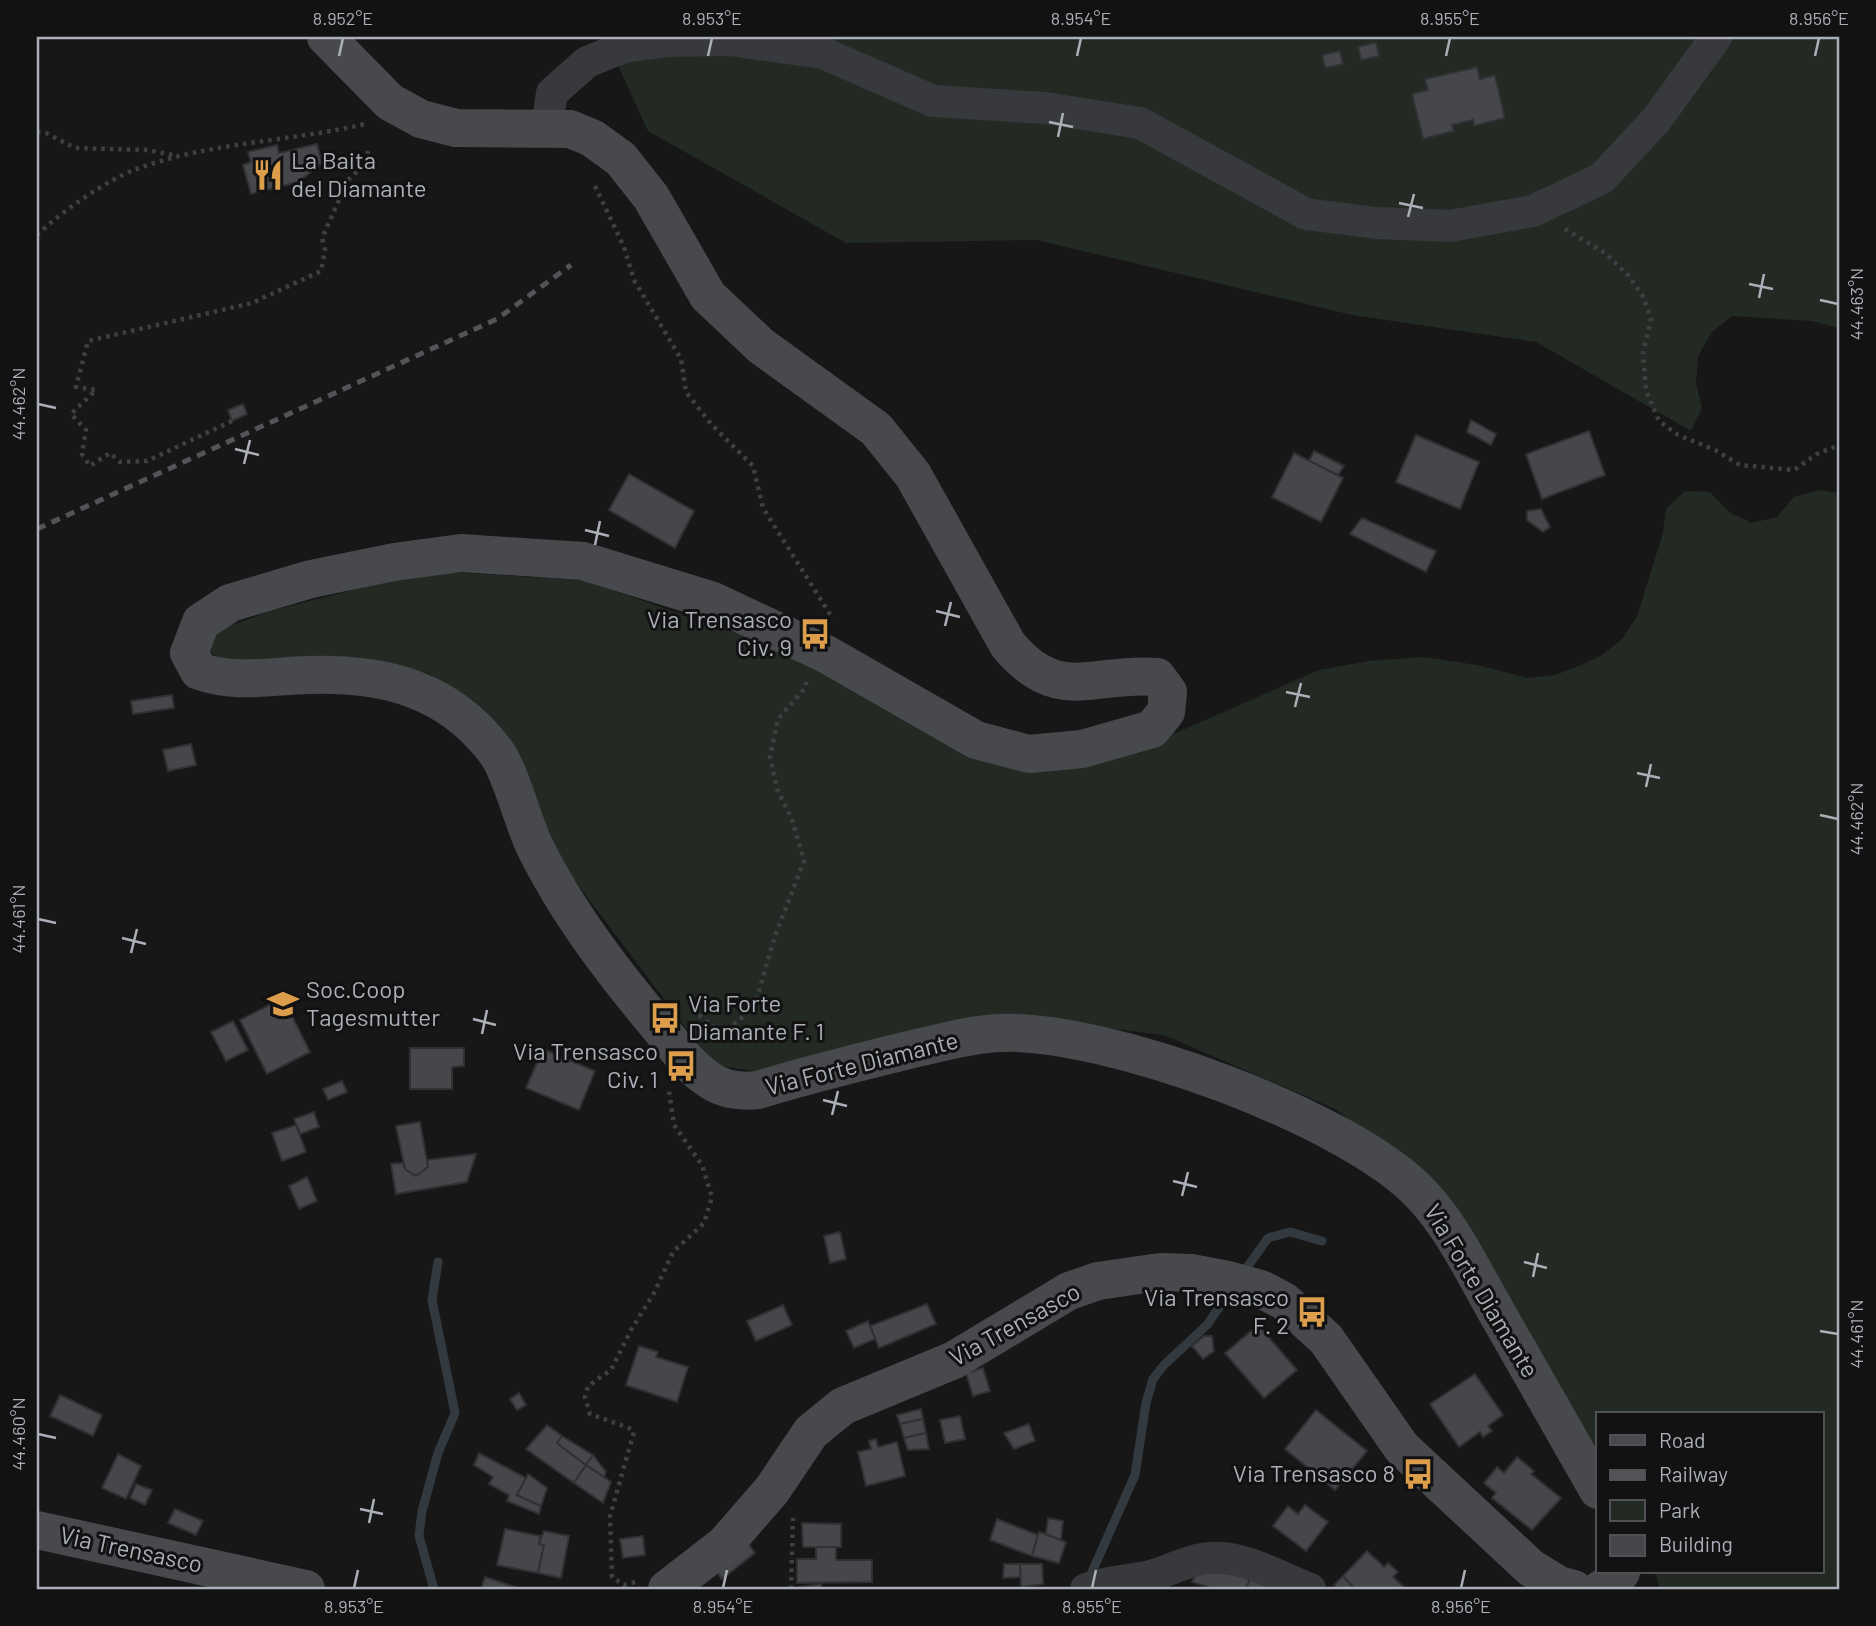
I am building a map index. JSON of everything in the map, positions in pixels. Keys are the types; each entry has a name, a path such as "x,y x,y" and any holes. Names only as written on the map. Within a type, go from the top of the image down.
{"main road":[{"path":"326,37 390,102 421,119 456,128 547,127"},
{"name":"Via Forte Diamante","path":"547,127 570,129 592,138 621,159 651,197 708,296 761,346 876,429 914,474 1009,645 1025,665 1054,680 1082,683 1138,675 1157,677 1168,692 1166,712 1152,730 1082,749 1029,754 975,740 812,648 713,601 583,561 461,553 394,562 312,579 230,603 201,622 194,637 189,653 199,671 220,678 310,675 374,677 430,694 467,719 498,754 533,842 554,885 645,1011 694,1068 718,1085 743,1092 947,1041 1000,1032 1104,1046 1222,1082 1308,1119 1381,1160 1422,1195 1460,1248 1596,1486"},
{"name":"Via Trensasco","path":"676,1583 725,1544 772,1490 811,1432 843,1406 954,1360 1069,1291 1098,1281 1160,1272 1191,1273 1261,1289 1295,1310 1326,1339 1402,1448 1531,1568 1559,1585 1574,1589"},
{"name":"Via Trensasco","path":"37,1531 306,1589"}],"street":[{"path":"547,127 552,93 587,62 624,47 668,41 730,40 822,53 933,101 1045,108 1140,123 1306,214 1376,223 1450,226 1533,211 1602,178 1657,119 1716,37"},
{"path":"1086,1589 1150,1576 1199,1559 1216,1557 1237,1560 1310,1589"}],"path":[{"path":"37,235 56,217 133,171 181,157 368,123 390,102"},
{"path":"37,132 46,133 75,148 148,150 181,157"},
{"path":"232,421 147,461 120,463 110,453 90,466 82,454 86,430 71,414 96,390 76,387 88,341 252,303 321,271 325,250 322,238 348,180 365,164 368,151"},
{"path":"591,176 624,247 634,280 681,359 686,392 711,424 753,466 763,508 833,618 835,629 812,648 789,660 806,680 806,687 778,719 770,757 777,789 792,820 804,861 775,936 756,1001 739,1021 721,1032 696,1012 667,998 645,1011"},
{"path":"1533,211 1605,253 1628,275 1643,296 1651,318 1643,354 1646,391 1659,421 1678,435 1715,450 1740,465 1794,470 1817,454 1839,445"},
{"path":"669,1080 674,1125 702,1166 712,1197 704,1223 673,1252 654,1293 611,1370 588,1386 585,1397 590,1414 629,1427 634,1432 610,1516 612,1577 624,1585 654,1578 676,1583"},
{"path":"790,1589 793,1513"}],"green space":[{"path":"605,37 1839,37 1839,328 1812,321 1732,316 1712,332 1698,356 1696,383 1702,408 1691,431 1536,342 1352,315 1037,240 846,243 648,131"},
{"path":"1819,490 1839,493 1839,1589 1660,1589 1656,1574 1824,1574 1824,1412 1596,1412 1596,1450 1446,1194 1335,1109 1164,1035 995,1015 754,1071 714,1065 541,836 495,723 429,674 325,659 225,662 204,648 221,629 271,611 426,571 583,580 791,652 1050,768 1178,732 1319,670 1369,661 1423,657 1477,665 1528,678 1555,675 1602,655 1623,638 1637,616 1663,533 1666,509 1685,491 1710,492 1729,512 1751,523 1777,517 1794,497"}],"building":[{"path":"1376,42 1379,56 1361,60 1358,47"},
{"path":"1340,51 1343,64 1325,68 1322,55"},
{"path":"1477,67 1480,79 1495,75 1505,118 1474,126 1473,120 1452,125 1454,131 1423,139 1412,94 1428,90 1425,79"},
{"path":"317,144 322,163 298,182 251,194 243,165 251,162 248,152 277,145 279,153"},
{"path":"243,404 247,414 232,421 228,410"},
{"path":"1471,420 1496,434 1491,445 1467,432"},
{"path":"1589,431 1605,475 1542,499 1526,454"},
{"path":"1416,435 1479,462 1460,509 1396,482"},
{"path":"1314,451 1344,466 1338,475 1309,461"},
{"path":"1294,453 1343,478 1321,522 1272,497"},
{"path":"629,474 694,511 675,548 609,510"},
{"path":"1541,509 1550,527 1543,532 1527,520 1527,511"},
{"path":"1362,518 1436,551 1426,572 1350,534"},
{"path":"172,695 174,708 133,714 131,701"},
{"path":"191,744 196,765 168,771 163,750"},
{"path":"283,998 310,1052 267,1074 240,1020"},
{"path":"233,1021 248,1050 226,1061 211,1032"},
{"path":"410,1048 464,1048 464,1066 452,1067 452,1089 410,1089"},
{"path":"543,1049 595,1071 579,1110 526,1088"},
{"path":"342,1081 347,1092 328,1100 323,1089"},
{"path":"314,1112 319,1127 300,1134 294,1119"},
{"path":"420,1122 428,1167 416,1176 405,1169 396,1126"},
{"path":"296,1125 306,1152 282,1161 272,1133"},
{"path":"476,1154 467,1182 396,1194 391,1164 403,1163 405,1169 416,1176 428,1167 427,1160"},
{"path":"307,1177 317,1201 299,1209 289,1186"},
{"path":"840,1232 846,1259 830,1263 824,1236"},
{"path":"927,1304 936,1324 879,1348 870,1326"},
{"path":"783,1305 792,1325 756,1341 747,1321"},
{"path":"868,1321 875,1339 854,1348 846,1331"},
{"path":"1258,1325 1297,1370 1264,1398 1225,1353"},
{"path":"1204,1336 1212,1336 1214,1351 1203,1359 1192,1346"},
{"path":"639,1346 658,1352 656,1357 688,1367 677,1402 626,1385"},
{"path":"983,1368 990,1391 973,1396 966,1373"},
{"path":"1475,1374 1503,1415 1488,1426 1492,1431 1483,1437 1480,1432 1459,1447 1430,1404"},
{"path":"519,1393 526,1405 517,1410 510,1399"},
{"path":"60,1395 102,1415 93,1436 50,1416"},
{"path":"921,1409 923,1419 900,1424 897,1415"},
{"path":"1316,1410 1367,1451 1335,1490 1285,1449"},
{"path":"960,1416 965,1439 945,1443 940,1420"},
{"path":"923,1419 926,1433 904,1438 900,1424"},
{"path":"1029,1424 1035,1441 1014,1449 1004,1433"},
{"path":"547,1425 562,1436 557,1443 586,1465 574,1483 526,1449"},
{"path":"926,1433 929,1449 908,1450 904,1438"},
{"path":"562,1436 593,1455 586,1465 557,1443"},
{"path":"876,1439 878,1447 897,1442 905,1476 866,1486 858,1452 871,1449 869,1441"},
{"path":"479,1453 526,1478 517,1495 541,1506 539,1514 507,1501 509,1495 489,1484 493,1477 474,1465"},
{"path":"118,1454 141,1466 126,1499 102,1488"},
{"path":"593,1455 606,1472 604,1477 586,1465"},
{"path":"1517,1457 1534,1471 1531,1474 1561,1498 1532,1530 1492,1498 1496,1493 1484,1483 1497,1467 1504,1473"},
{"path":"586,1465 611,1482 603,1503 574,1483"},
{"path":"528,1474 547,1488 541,1506 517,1495"},
{"path":"136,1484 152,1490 145,1505 130,1498"},
{"path":"1305,1505 1328,1522 1306,1551 1273,1526 1288,1506 1298,1514"},
{"path":"175,1509 203,1521 196,1535 168,1523"},
{"path":"1048,1518 1063,1521 1061,1540 1046,1534"},
{"path":"997,1519 1038,1535 1032,1556 990,1540"},
{"path":"802,1523 841,1524 841,1547 803,1547"},
{"path":"505,1529 540,1536 539,1544 544,1545 538,1573 497,1565"},
{"path":"544,1531 569,1536 561,1578 538,1573 544,1545 539,1544"},
{"path":"1039,1532 1066,1542 1059,1563 1032,1556"},
{"path":"643,1536 645,1555 623,1558 620,1539"},
{"path":"748,1543 755,1553 722,1579 715,1570"},
{"path":"816,1547 836,1547 836,1560 872,1560 872,1582 797,1583 797,1559 816,1559"},
{"path":"1367,1551 1384,1567 1388,1563 1398,1572 1393,1577 1406,1589 1355,1589 1343,1576"},
{"path":"1004,1564 1020,1564 1021,1577 1003,1578"},
{"path":"1020,1564 1042,1564 1043,1584 1021,1587"},
{"path":"1198,1569 1252,1574 1246,1589 1214,1589 1192,1582"},
{"path":"1252,1574 1294,1589 1246,1589"},
{"path":"1343,1576 1355,1589 1338,1589 1334,1585"},
{"path":"485,1577 521,1589 481,1589"},
{"path":"821,1584 822,1589 800,1589 800,1587"}],"waterway":[{"path":"1243,1273 1268,1238 1290,1232 1322,1241"},
{"path":"434,1589 419,1536 422,1511 438,1453 455,1413 432,1300 438,1262"},
{"path":"1088,1581 1135,1475 1146,1403 1153,1379 1164,1365 1207,1325 1231,1290"}],"railway":[{"path":"37,529 497,319 571,265"}],"place":[{"name":"La Baita del Diamante","path":"268,175"},
{"name":"Via Trensasco Civ. 9","path":"815,634"},
{"name":"Soc.Coop Tagesmutter","path":"283,1004"},
{"name":"Via Forte Diamante F. 1","path":"665,1018"},
{"name":"Via Trensasco Civ. 1","path":"681,1066"},
{"name":"Via Trensasco F. 2","path":"1312,1312"},
{"name":"Via Trensasco 8","path":"1418,1474"}]}
